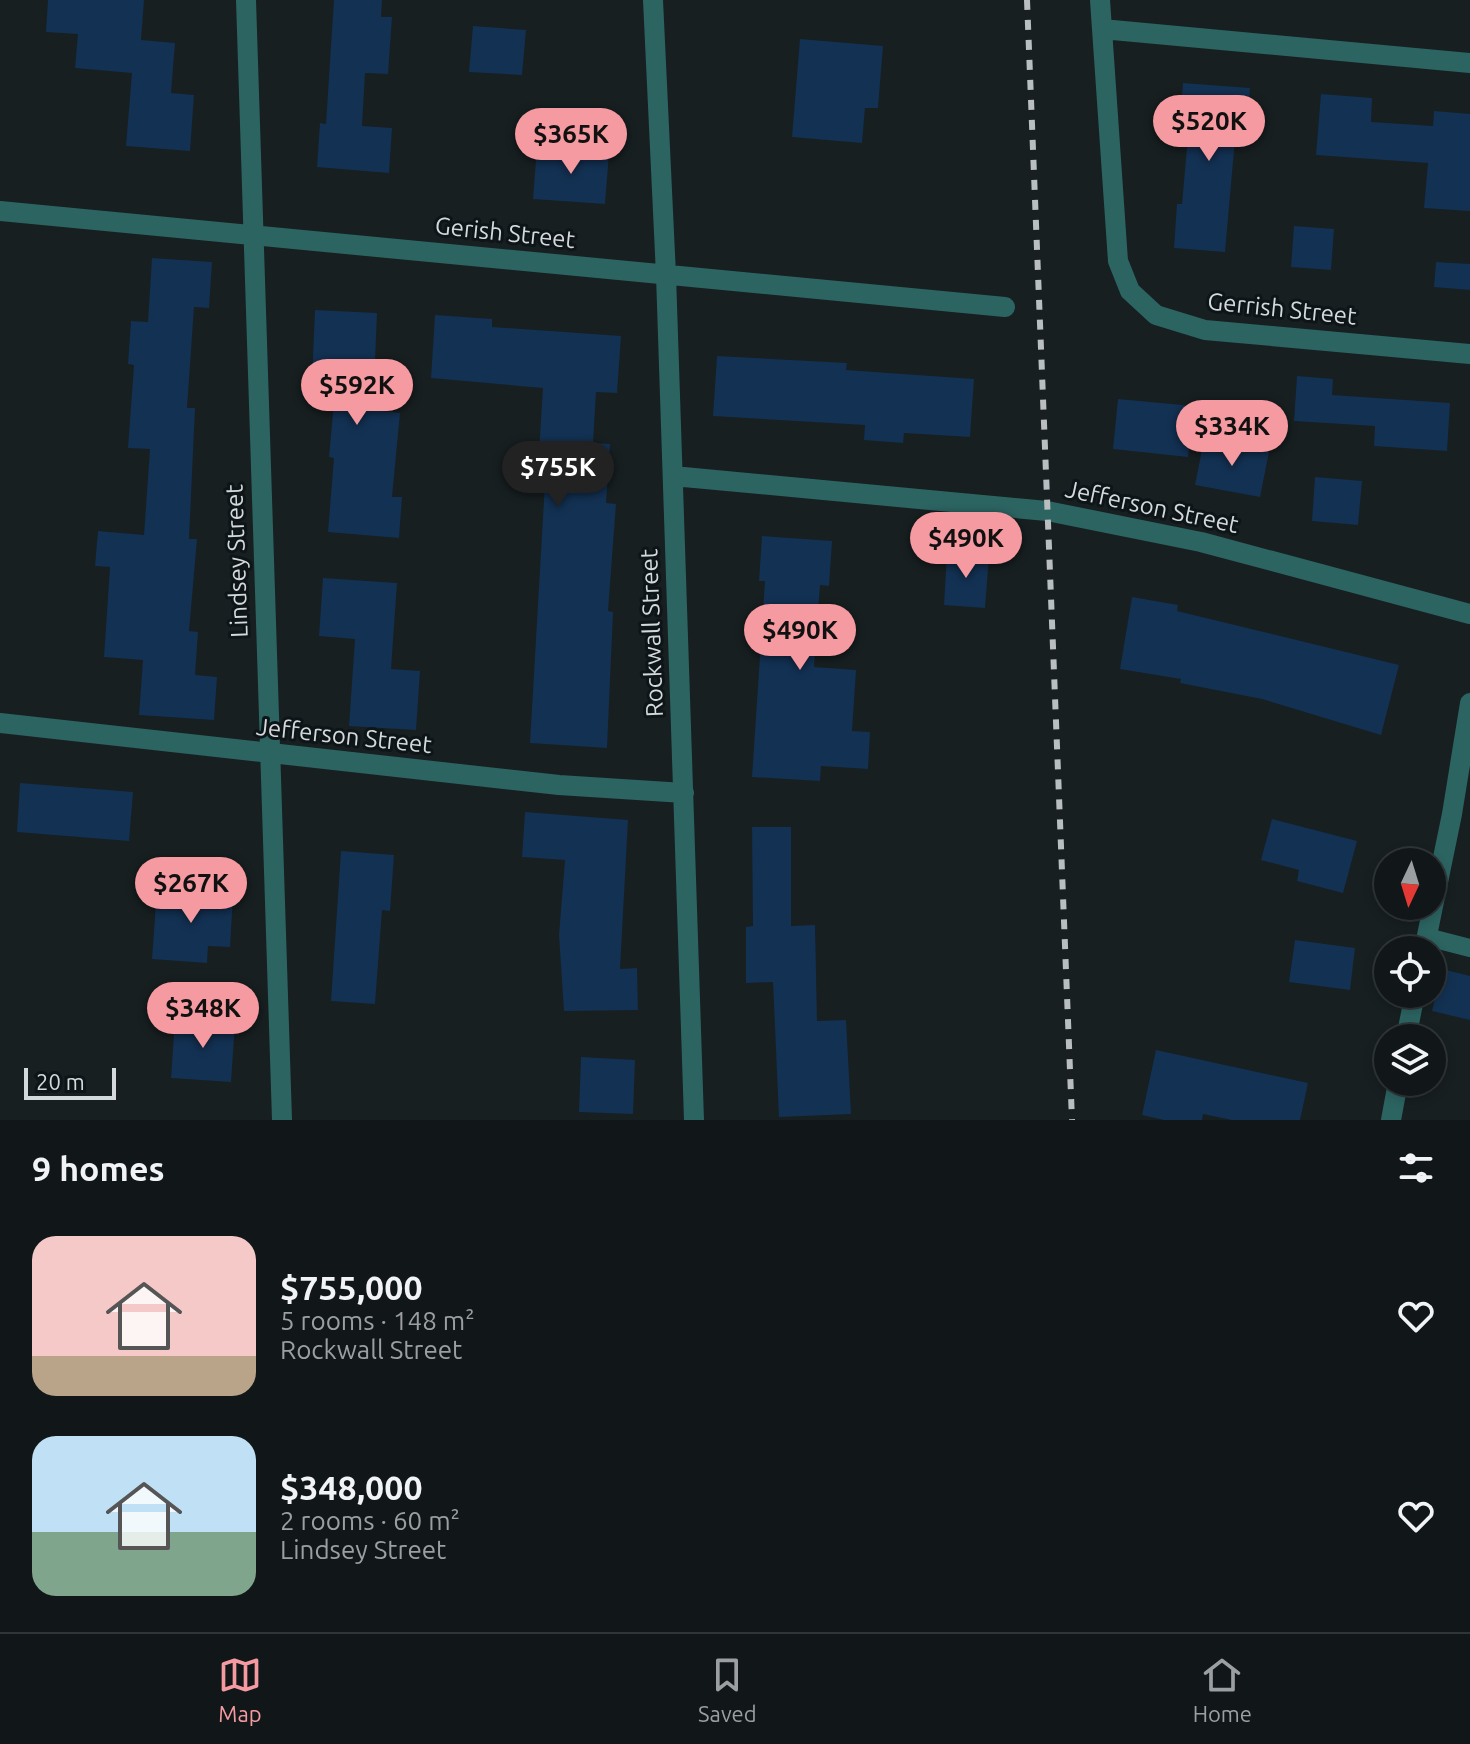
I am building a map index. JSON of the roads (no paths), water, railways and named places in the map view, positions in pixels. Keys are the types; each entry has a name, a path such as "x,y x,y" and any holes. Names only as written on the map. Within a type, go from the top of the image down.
{"street":[{"name":"Lindsey Street","path":"246,0 282,1120"},
{"name":"Rockwall Street","path":"653,0 666,275 694,1120"},
{"name":"Gerrish Street","path":"1100,0 1118,261 1130,291 1156,315 1205,330 1470,354"},
{"path":"1102,29 1470,63"},
{"name":"Gerish Street","path":"0,211 1005,307"},
{"name":"Jefferson Street","path":"673,476 1047,511 1201,542 1470,614"},
{"path":"1427,936 1470,703"},
{"name":"Jefferson Street","path":"0,723 559,785 684,793"},
{"path":"1391,1120 1395,1096"}],"lane":[{"path":"1446,945 1470,948"}],"railway":[{"path":"1027,0 1072,1120"}]}
